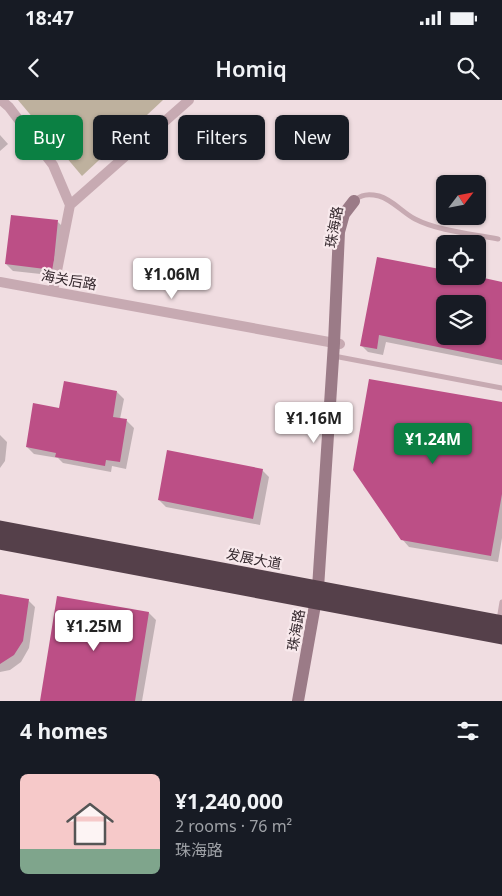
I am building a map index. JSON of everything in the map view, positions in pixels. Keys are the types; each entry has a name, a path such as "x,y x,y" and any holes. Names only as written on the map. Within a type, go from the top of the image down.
{"highway":[{"name":"发展大道","path":"0,528 321,596"},
{"name":"发展大道","path":"0,542 501,628"}],"main road":[{"name":"珠海路","path":"298,701 321,596 345,234 354,201"},
{"name":"珠海路","path":"305,701 321,596 339,357 337,343"}],"street":[{"path":"1,100 9,107 54,165 70,205 53,291"},
{"path":"70,205 189,100"},
{"name":"海关后路","path":"0,282 337,343"}],"lane":[{"path":"354,201 366,194 381,196 414,219 436,227 498,239"},
{"path":"339,357 502,388"},
{"path":"501,628 502,602"}],"shaded area":[{"path":"18,100 163,100 147,115 93,115 93,160 99,160 82,176 69,160 83,160 83,115 31,115"}],"building":[{"path":"11,215 58,220 53,270 5,264"},
{"path":"377,257 436,268 436,285 486,285 486,278 502,282 502,360 379,335 377,349 360,346"},
{"path":"369,379 502,402 502,494 491,556 401,540 353,470"},
{"path":"64,381 117,391 113,417 127,419 120,462 106,460 105,466 55,457 56,453 26,447 33,403 59,408"},
{"path":"167,450 263,469 253,519 158,500"},
{"path":"0,594 29,599 23,641 14,655 0,664"},
{"path":"57,596 149,612 135,701 40,701"}]}
